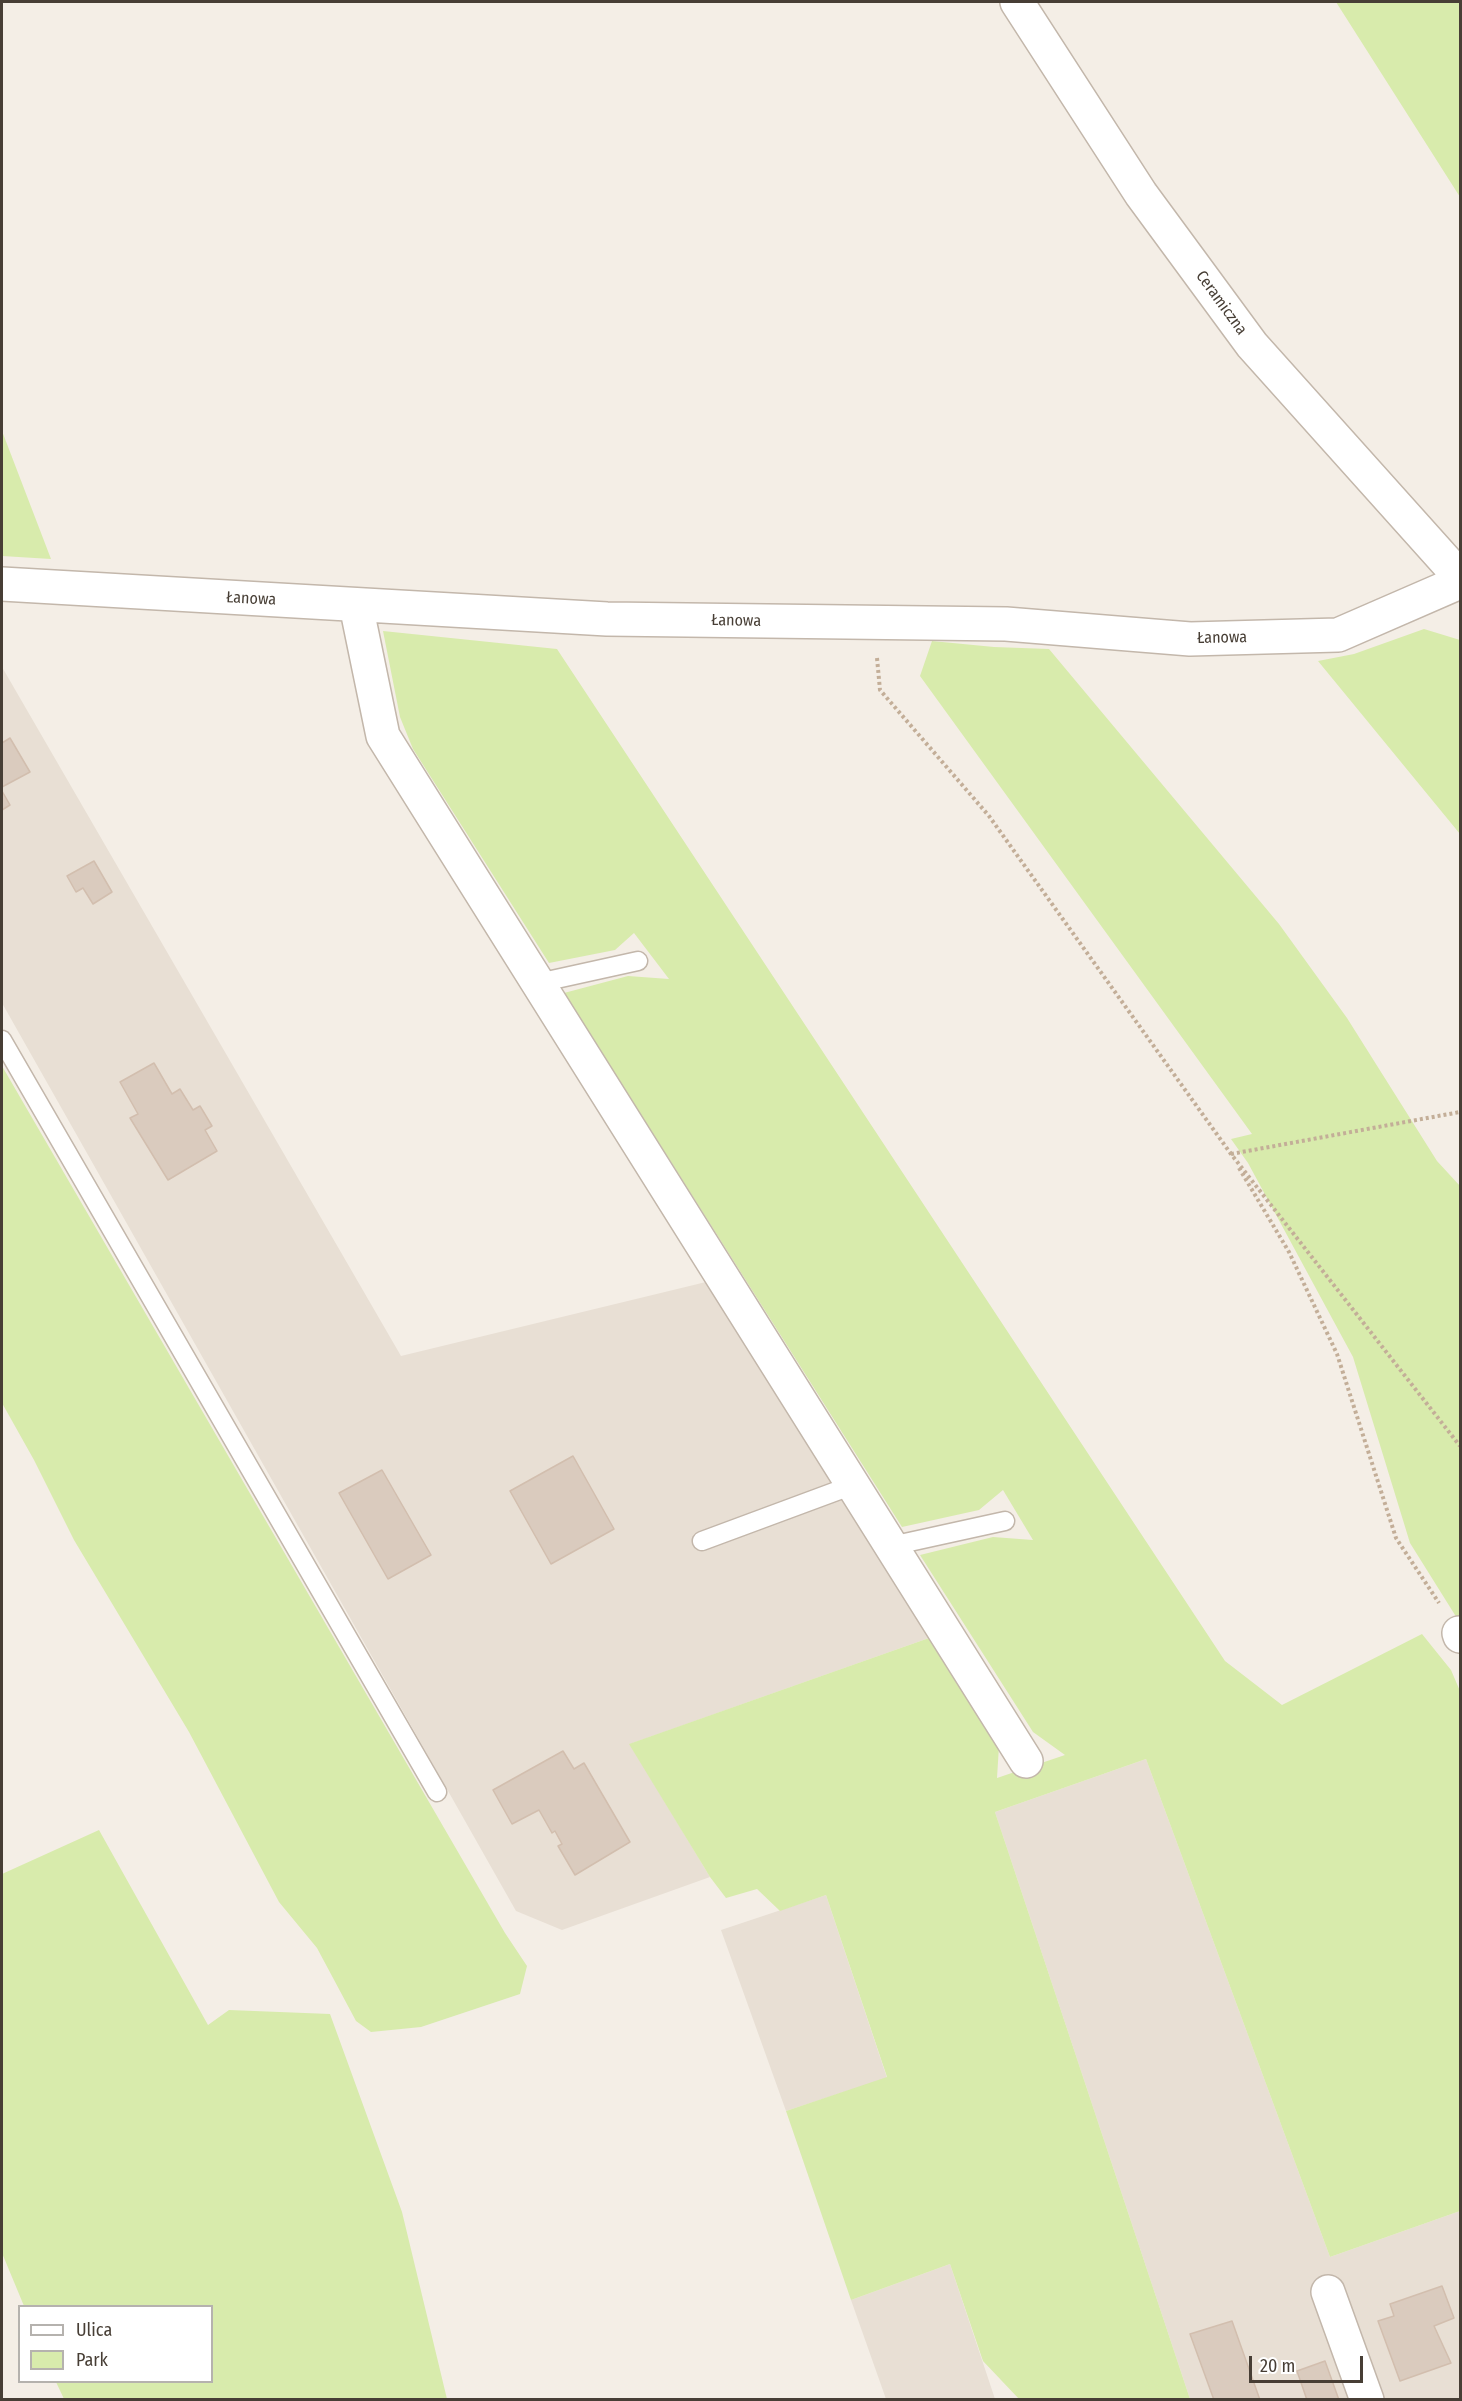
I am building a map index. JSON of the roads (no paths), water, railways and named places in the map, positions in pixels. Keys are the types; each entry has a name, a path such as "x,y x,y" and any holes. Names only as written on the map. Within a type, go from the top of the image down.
{"street":[{"name":"Ceramiczna","path":"1017,2 1142,194 1252,345 1461,577"},
{"name":"Łanowa","path":"2,584 607,619 1006,624 1190,639 1338,635 1461,582"},
{"path":"356,605 383,736 1026,1761"},
{"path":"1328,2292 1367,2400"}],"lane":[{"path":"538,983 638,961"},
{"path":"2,1040 437,1792"},
{"path":"702,1541 853,1485"},
{"path":"891,1546 1005,1521"}]}
